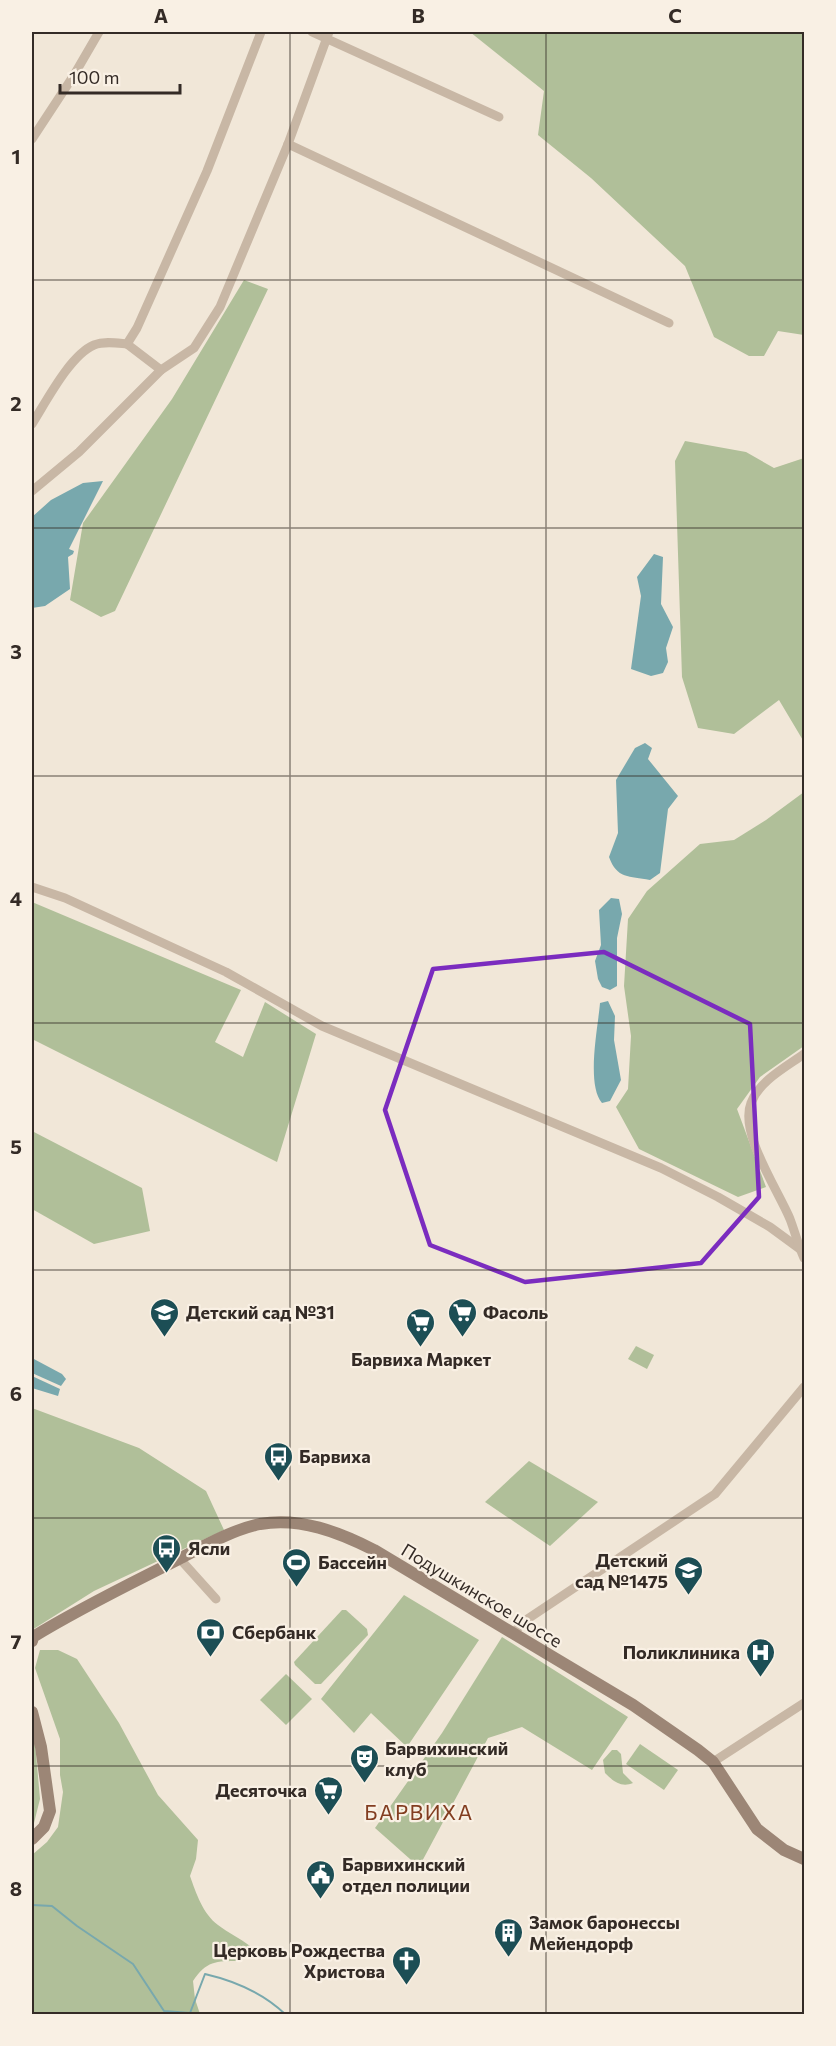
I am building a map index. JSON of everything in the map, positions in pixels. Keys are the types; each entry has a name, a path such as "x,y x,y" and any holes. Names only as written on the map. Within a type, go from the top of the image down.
{"main road":[{"name":"Подушкинское шоссе","path":"32,1641 33,1637 77,1610 230,1534 260,1524 294,1523 328,1529 374,1550 640,1710 713,1762 757,1829 784,1850 804,1859"},
{"path":"32,1713 41,1747 50,1811 44,1827 32,1839"}],"street":[{"path":"32,139 99,32"},
{"path":"127,344 137,328 207,171 261,32"},
{"path":"312,32 328,34 499,117"},
{"path":"32,491 79,452 161,370 194,348 220,307 288,144 328,34"},
{"path":"288,144 669,323"},
{"path":"32,424 73,361 82,352 95,345 108,342 127,344 161,370"},
{"path":"32,887 64,898 226,972 322,1026 662,1168 761,1222 802,1253"},
{"path":"802,1253 789,1218 758,1154 748,1118 750,1104 756,1092 773,1076 804,1054"},
{"path":"513,1634 524,1622 716,1494 804,1387"},
{"path":"180,1559 216,1599"},
{"path":"713,1762 804,1703"}],"highlighted area":[{"path":"604,952 750,1024 759,1197 701,1263 525,1282 430,1245 385,1110 433,969"}],"green space":[{"path":"470,32 804,32 804,335 778,331 764,356 749,356 714,337 685,266 591,178 538,135 544,91"},
{"path":"244,280 268,289 115,611 101,617 70,600 83,523 172,399"},
{"path":"685,441 746,452 774,468 804,458 804,742 779,700 734,734 698,728 682,677 675,461"},
{"path":"804,792 804,1046 760,1077 737,1109 766,1187 738,1197 639,1149 616,1107 628,1089 631,1036 624,986 628,919 647,891 700,844 734,840"},
{"path":"32,902 241,990 215,1042 243,1057 265,1002 316,1034 277,1162 32,1039"},
{"path":"32,1131 142,1188 150,1231 94,1244 32,1209"},
{"path":"636,1346 654,1355 647,1369 628,1359"},
{"path":"32,1408 139,1448 206,1491 224,1530 94,1591 32,1630"},
{"path":"529,1461 598,1502 550,1546 485,1502"},
{"path":"404,1595 479,1640 407,1747 371,1713 354,1733 321,1699"},
{"path":"342,1610 346,1610 367,1629 368,1635 321,1684 315,1684 294,1662"},
{"path":"502,1637 628,1717 592,1770 522,1727 488,1738 419,1867 375,1828 442,1733"},
{"path":"40,1650 58,1650 77,1659 119,1723 158,1795 198,1840 196,1859 190,1876 204,1909 218,1925 250,1946 239,1961 212,1963 198,1974 193,1981 200,2014 32,2014 32,1855 47,1842 58,1827 63,1792 60,1775 60,1739 35,1668"},
{"path":"286,1674 312,1699 286,1725 260,1700"},
{"path":"32,1730 40,1799 32,1824"},
{"path":"640,1744 678,1770 664,1790 626,1764"},
{"path":"612,1750 617,1750 621,1754 623,1773 633,1783 621,1784 605,1773 603,1760"}],"water":[{"path":"103,481 69,549 74,551 68,557 70,589 45,606 32,608 32,517 51,500 83,483"},
{"path":"654,554 663,557 661,604 673,627 666,648 668,662 663,673 651,676 631,669 641,596 637,577"},
{"path":"645,743 652,748 648,759 678,796 668,809 660,873 650,880 620,873 609,857 618,833 616,780 635,748"},
{"path":"611,898 619,899 622,914 617,938 617,986 610,990 602,987 595,961 601,945 599,910"},
{"path":"608,1001 615,1016 614,1040 621,1080 610,1101 602,1103 595,1083 594,1055 600,1003"},
{"path":"32,1358 62,1374 66,1379 61,1386 32,1373"},
{"path":"32,1376 60,1389 58,1396 32,1388"}],"waterway":[{"path":"32,1905 52,1906 133,1964 164,2011 190,2013 205,1974 248,1989 285,2014"}],"place":[{"name":"Детский сад №31","path":"165,1338"},
{"name":"Фасоль","path":"462,1338"},
{"name":"Барвиха Маркет","path":"421,1348"},
{"name":"Барвиха","path":"278,1482"},
{"name":"Ясли","path":"167,1574"},
{"name":"Бассейн","path":"297,1588"},
{"name":"Детский сад №1475","path":"689,1596"},
{"name":"Сбербанк","path":"211,1658"},
{"name":"Поликлиника","path":"761,1678"},
{"name":"Барвихинский клуб","path":"364,1784"},
{"name":"Десяточка","path":"328,1816"},
{"name":"Барвихинский отдел полиции","path":"321,1900"},
{"name":"Замок баронессы Мейендорф","path":"508,1958"},
{"name":"Церковь Рождества Христова","path":"406,1986"}],"district":[{"name":"БАРВИХА","path":"419,1811"}]}
